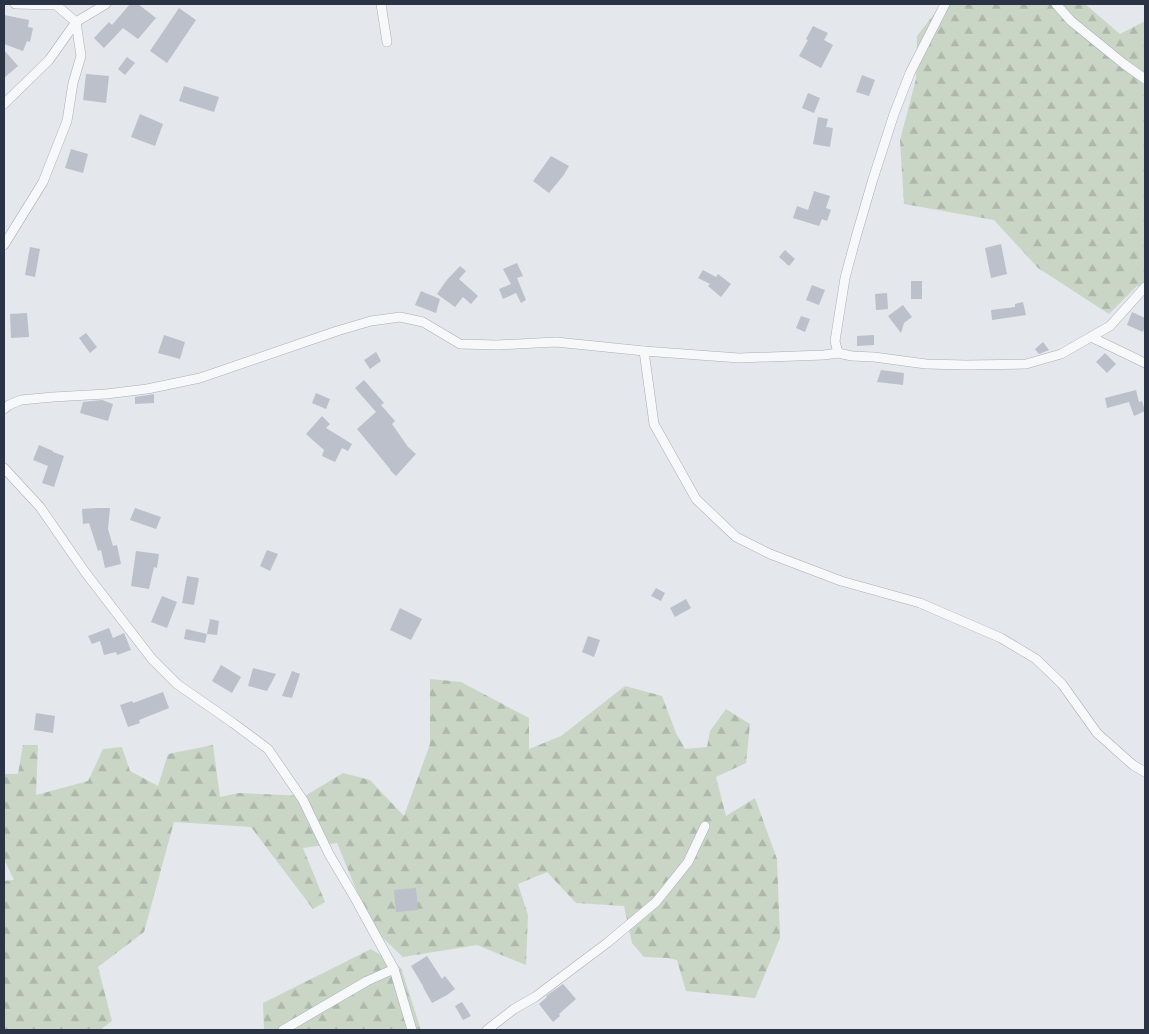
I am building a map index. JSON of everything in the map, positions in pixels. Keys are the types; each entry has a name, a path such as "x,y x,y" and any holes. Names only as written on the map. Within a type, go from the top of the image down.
{"street":[{"path":"4,245 43,182 67,121 73,83 81,56 76,22 55,4 15,4"},
{"path":"4,104 49,60 76,22 106,4"},
{"path":"381,4 387,42"},
{"path":"838,353 835,341 846,278 873,179 907,81 945,4"},
{"path":"1056,4 1071,21 1145,79"},
{"path":"4,409 21,400 147,389 200,378 337,331 372,321 400,317 423,322 460,344 497,345 556,342 739,358 838,353 926,364 1026,364 1062,354 1110,326 1145,287"},
{"path":"1091,337 1145,363"},
{"path":"644,351 654,424 696,499 736,537 770,554 841,581 920,603 1001,638 1036,659 1062,684 1097,733 1133,765 1145,772"},
{"path":"4,468 40,506 85,572 152,659 177,684 268,750 303,800 329,854 394,968 412,1030"},
{"path":"487,1030 514,1008 535,997 608,943 656,902 688,862 705,826"},
{"path":"283,1030 367,981 394,968"}],"green space":[{"path":"942,4 1085,4 1120,34 1145,21 1145,288 1137,286 1109,314 1038,268 994,220 904,204 900,140 916,79 917,36"},
{"path":"430,679 461,682 529,718 529,749 561,736 625,686 662,696 676,733 685,749 707,747 710,731 726,709 750,724 746,763 716,777 726,816 755,798 777,859 780,938 755,998 686,991 677,960 644,957 632,943 624,906 576,903 547,872 518,884 528,915 526,965 477,945 403,957 372,928 337,843 303,848 325,902 313,909 251,827 174,822 144,932 98,967 112,1021 100,1030 4,1030 4,881 14,880 4,859 4,774 18,774 23,745 38,745 36,795 88,781 103,749 122,747 130,771 158,786 168,754 213,745 220,797 239,793 305,796 343,773 370,780 404,816 430,744"},
{"path":"371,949 401,968 421,1030 264,1030 263,1003"}],"building":[{"path":"130,4 138,4 156,18 138,39 123,28 104,48 94,38 109,22 112,25"},
{"path":"179,8 196,20 167,63 150,51"},
{"path":"4,15 29,20 28,27 33,28 30,42 27,41 23,51 4,44"},
{"path":"813,26 828,33 824,40 833,45 821,68 799,56"},
{"path":"4,50 18,66 4,78"},
{"path":"127,57 135,63 125,75 118,69"},
{"path":"86,74 109,76 106,103 83,100"},
{"path":"862,75 875,80 869,96 856,92"},
{"path":"184,86 219,97 214,112 179,101"},
{"path":"808,93 820,98 814,113 802,108"},
{"path":"140,114 163,124 155,146 131,137"},
{"path":"818,117 828,119 826,127 833,128 830,147 813,144"},
{"path":"71,149 88,154 83,173 65,168"},
{"path":"551,156 569,166 549,193 533,181"},
{"path":"814,191 830,196 826,208 831,210 827,221 822,219 819,226 793,218 797,206 808,210"},
{"path":"1001,244 1007,274 991,278 985,248"},
{"path":"30,247 40,249 35,277 25,275"},
{"path":"785,250 795,259 789,266 779,257"},
{"path":"517,263 523,276 517,278 526,300 521,303 516,293 503,299 499,289 511,284 503,269"},
{"path":"460,266 466,271 459,279 478,296 471,304 463,297 455,307 437,294"},
{"path":"703,270 716,277 718,274 731,284 721,297 708,286 710,284 698,278"},
{"path":"911,281 922,281 922,299 911,299"},
{"path":"812,285 825,290 819,305 806,300"},
{"path":"421,291 440,299 436,313 415,305"},
{"path":"887,293 888,309 876,310 875,294"},
{"path":"1023,302 1026,315 992,320 991,310 1015,307 1015,304"},
{"path":"903,305 912,317 904,323 901,333 888,316"},
{"path":"1132,312 1145,318 1143,332 1127,325"},
{"path":"27,313 29,337 11,338 10,314"},
{"path":"801,316 810,319 805,332 796,328"},
{"path":"86,333 97,347 90,353 79,338"},
{"path":"164,335 185,342 180,359 158,353"},
{"path":"874,335 874,345 857,346 857,336"},
{"path":"1043,342 1049,350 1039,354 1035,349"},
{"path":"376,352 381,361 370,369 364,360"},
{"path":"1105,353 1116,364 1107,373 1096,362"},
{"path":"881,370 904,373 903,385 877,382"},
{"path":"364,380 384,403 381,405 395,421 392,424 408,447 416,454 396,476 357,429 376,412 355,388"},
{"path":"1136,390 1139,402 1142,401 1145,411 1134,416 1129,402 1107,408 1105,398"},
{"path":"316,393 330,399 326,409 312,403"},
{"path":"154,394 154,403 135,404 135,397"},
{"path":"102,400 113,404 108,421 80,413 83,402"},
{"path":"322,416 330,424 326,428 352,444 348,451 342,448 335,462 322,456 324,450 306,434"},
{"path":"39,445 64,456 54,487 42,483 48,466 33,460"},
{"path":"110,508 108,529 113,546 117,545 121,564 105,568 101,550 98,551 89,523 83,524 82,509"},
{"path":"135,508 161,517 156,529 130,520"},
{"path":"267,550 278,554 270,571 260,566"},
{"path":"136,551 159,554 157,568 154,567 149,589 131,586"},
{"path":"187,576 199,578 194,605 182,603"},
{"path":"656,588 665,593 661,601 651,596"},
{"path":"162,596 177,602 167,628 151,622"},
{"path":"686,599 691,608 675,617 670,608"},
{"path":"400,608 422,619 411,640 390,630"},
{"path":"210,619 219,621 217,635 207,634"},
{"path":"109,628 113,638 124,633 131,650 117,655 116,652 104,655 100,641 92,644 88,636"},
{"path":"186,629 207,634 205,643 184,639"},
{"path":"588,636 600,640 594,657 582,652"},
{"path":"221,665 241,677 232,693 212,681"},
{"path":"253,668 276,674 267,691 248,686"},
{"path":"292,671 300,674 292,698 282,696"},
{"path":"163,692 169,708 139,720 140,723 128,727 120,705 132,701 133,703"},
{"path":"36,713 55,716 53,733 34,730"},
{"path":"416,888 418,910 396,912 394,890"},
{"path":"427,956 442,979 445,976 455,989 432,1003 411,966"},
{"path":"563,984 576,999 553,1022 539,1004 546,996"},
{"path":"462,1002 471,1016 463,1020 455,1006"}]}
